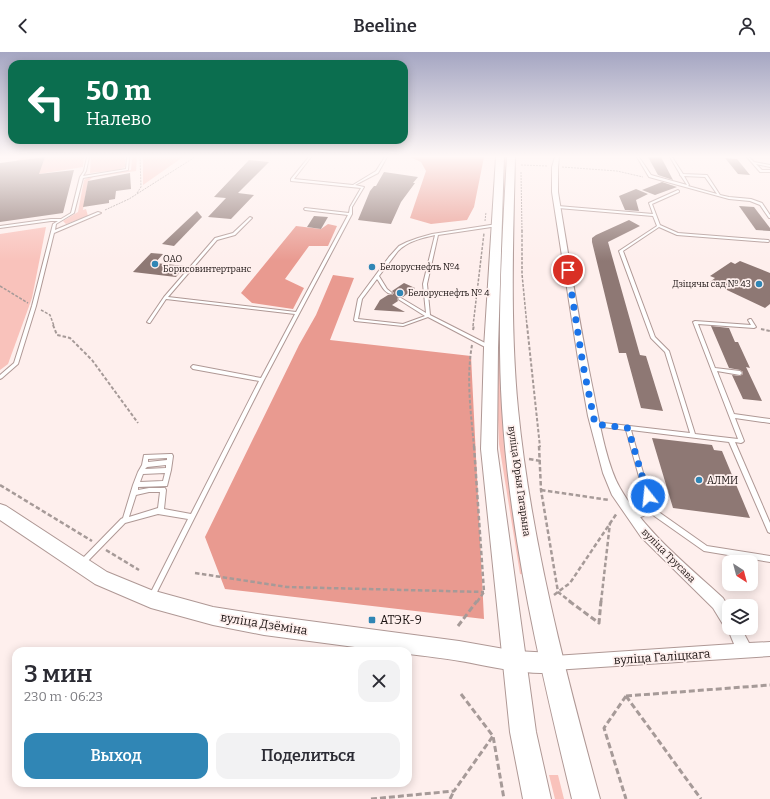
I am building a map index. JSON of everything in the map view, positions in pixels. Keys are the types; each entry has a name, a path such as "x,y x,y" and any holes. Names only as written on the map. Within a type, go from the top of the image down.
{"main road":[{"path":"498,192 491,348 489,449 523,732 537,799"},
{"name":"вуліца Юрыя Гагарына","path":"512,192 508,225 507,339 510,410 522,511 538,595 568,729 586,799"},
{"name":"вуліца Дзёміна","path":"0,510 101,578 151,599 213,616 264,625 459,651 515,661 554,663"}],"street":[{"name":"вуліца Трусава","path":"555,192 583,365 594,420 608,473 616,491 645,533 718,602 722,609"},
{"path":"737,635 746,652"},
{"name":"вуліца Галіцкага","path":"554,663 770,650"}],"lane":[{"path":"0,377 16,364 34,306 55,224 72,213 77,192"},
{"path":"151,599 262,380 350,214 351,207 360,192"},
{"path":"676,192 650,204 659,226 677,234 768,241"},
{"path":"709,192 729,198 752,200 761,204 770,218"},
{"path":"558,207 654,215"},
{"path":"305,209 350,214"},
{"path":"53,232 99,213"},
{"path":"150,322 165,298 216,238 234,234 250,218"},
{"path":"0,227 51,220 62,220"},
{"path":"428,316 403,325 356,320 360,299 376,276 400,248 417,240 437,235 497,225"},
{"path":"659,226 621,251 653,338 667,351 692,435"},
{"path":"428,316 425,284 437,235"},
{"path":"376,276 390,293"},
{"path":"165,298 297,314"},
{"path":"400,299 428,316 491,348"},
{"path":"594,420 628,428 741,441 695,322 754,327 750,320"},
{"path":"193,367 262,380"},
{"path":"714,369 740,373"},
{"path":"732,416 770,421"},
{"path":"628,428 651,510 706,549 770,559"},
{"path":"731,440 770,530"},
{"path":"126,520 144,464 169,462 163,490 161,512"},
{"path":"141,472 168,470"},
{"path":"136,485 165,483"},
{"path":"134,493 149,490 163,490"},
{"path":"634,517 651,510"},
{"path":"81,565 98,545 126,520 135,516 161,512 192,517"}],"path":[{"path":"99,213 139,192"},
{"path":"518,192 522,274 541,461 541,490 558,592 599,623 610,523"},
{"path":"0,286 50,315 57,334 70,338 92,360 138,423"},
{"path":"0,485 139,570"},
{"path":"541,490 624,503 570,583 554,595"},
{"path":"195,573 287,587 484,592 458,626"},
{"path":"626,696 770,685"},
{"path":"461,694 493,736 504,799"},
{"path":"626,696 604,728 626,799"},
{"path":"626,696 701,799"},
{"path":"450,799 454,791 493,736"},
{"path":"371,799 454,791"}],"shaded area":[{"path":"82,192 86,192 83,210 86,209 88,216 66,224 63,221 78,212"},
{"path":"419,192 477,192 474,207 467,220 431,224 410,218"},
{"path":"504,192 506,192 500,370 505,444 526,575 520,574 499,444 497,394"},
{"path":"328,224 337,226 328,246 309,246 285,279 304,288 293,309 252,303 241,293 296,226 321,229"},
{"path":"46,227 32,298 8,364 0,370 0,234"},
{"path":"333,275 354,278 330,340 471,356 484,619 225,589 205,537 299,345 316,315"},
{"path":"549,775 558,775 564,799 555,799"}],"building":[{"path":"0,192 68,192 63,213 0,222"},
{"path":"86,192 116,192 115,199 109,200 109,203 83,207"},
{"path":"219,192 239,192 238,193 254,195 231,219 208,217 226,198 214,197"},
{"path":"370,192 408,192 401,202 391,224 358,220"},
{"path":"629,192 643,192 648,194 636,200 639,211 625,210 619,196"},
{"path":"647,192 664,192 655,195"},
{"path":"739,206 754,207 770,228 770,231 756,230"},
{"path":"197,211 202,217 174,246 162,244"},
{"path":"314,216 328,217 321,229 307,227"},
{"path":"629,220 640,226 608,242 640,355 646,356 663,411 641,408 626,353 619,353 592,242 592,238 596,235"},
{"name":"ОАО Борисовинтертранс","path":"151,253 163,254 155,263 185,266 176,277 133,272"},
{"name":"Дзіцячы сад № 43","path":"740,261 770,273 770,304 765,308 710,282 715,278 710,276 731,262 735,264"},
{"path":"404,283 415,288 403,297 398,297 398,301 392,305 405,312 374,310 380,300 388,295 392,295 394,293 392,291"},
{"path":"711,326 729,328 735,342 738,342 750,368 746,367 762,401 743,399 732,375 740,376 743,372 729,368"},
{"name":"АЛМИ","path":"652,438 712,445 714,450 722,451 750,518 673,508"}],"place":[{"name":"ОАО Борисовинтертранс","path":"155,264"},
{"name":"Белоруснефть №4","path":"372,267"},
{"name":"Дзіцячы сад № 43","path":"759,284"},
{"name":"Белоруснефть № 4","path":"400,293"},
{"name":"АЛМИ","path":"699,480"},
{"name":"АТЭК-9","path":"372,620"}],"route":[{"path":"568,270 583,365 595,424 628,428 648,496"}]}
